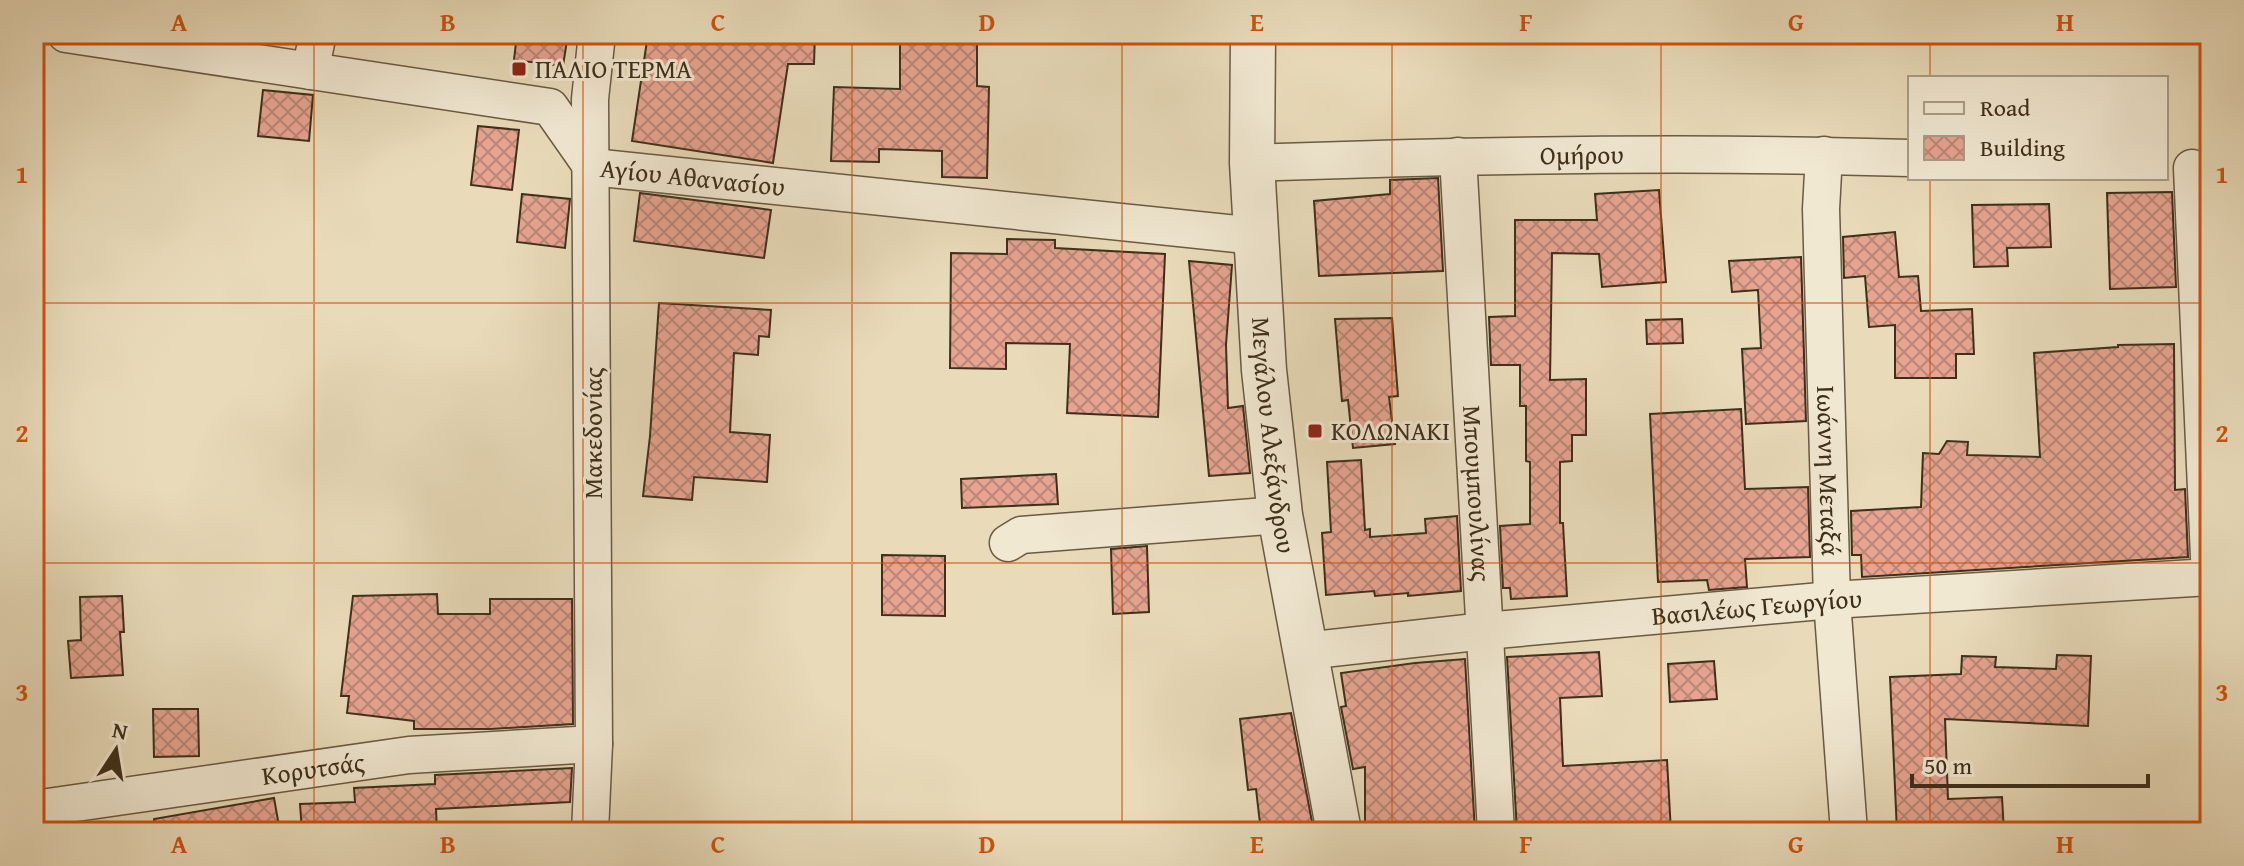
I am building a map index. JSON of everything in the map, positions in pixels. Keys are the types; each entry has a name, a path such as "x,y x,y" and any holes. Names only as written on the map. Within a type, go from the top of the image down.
{"street":[{"path":"66,34 550,107 590,99"},
{"path":"310,71 318,34"},
{"name":"Μακεδονίας","path":"590,832 594,744 590,99 597,34"},
{"name":"Μεγάλου Αλεξάνδρου","path":"1253,34 1252,163 1264,370 1280,515 1339,832"},
{"name":"Αγίου Αθανασίου","path":"550,107 592,167 1256,236"},
{"name":"Ομήρου","path":"1252,163 1458,156 1824,155 1908,158"},
{"name":"Ιωάννη Μεταξά","path":"1824,155 1821,209 1832,600 1849,832"},
{"name":"Μπουμπουλίνας","path":"1458,156 1496,832"},
{"path":"2189,167 2210,578"},
{"path":"1008,543 1021,535 1280,515"},
{"name":"Βασιλέως Γεωργίου","path":"1305,651 1485,631 1832,600 2210,578"},
{"name":"Κορυτσάς","path":"34,809 100,816 409,755 594,744"}],"building":[{"path":"517,34 568,34 563,66 514,60"},
{"path":"648,34 815,34 814,64 788,64 773,163 632,141"},
{"path":"900,34 977,34 977,86 989,87 987,178 942,177 942,151 879,149 879,162 831,161 834,87 900,89"},
{"path":"263,90 313,95 309,141 258,136"},
{"path":"478,126 519,130 512,190 471,185"},
{"path":"1438,178 1443,271 1319,276 1314,201 1390,194 1390,180"},
{"path":"1659,190 1666,282 1602,287 1599,254 1552,253 1550,380 1586,379 1586,435 1572,435 1572,461 1560,462 1560,523 1563,523 1567,596 1511,599 1510,588 1503,588 1500,526 1530,524 1526,406 1520,406 1520,365 1491,365 1489,317 1515,316 1515,220 1597,220 1595,194"},
{"path":"2172,192 2176,287 2110,289 2107,193"},
{"path":"640,193 771,210 764,258 634,241"},
{"path":"522,194 570,199 565,248 517,242"},
{"path":"2049,204 2051,247 2007,248 2008,266 1974,267 1972,205"},
{"path":"1895,232 1899,277 1918,276 1921,311 1972,309 1974,354 1956,354 1956,378 1895,378 1895,325 1869,327 1865,276 1844,278 1843,237"},
{"path":"1007,239 1055,240 1055,248 1165,254 1158,417 1067,413 1070,344 1006,343 1006,369 950,368 951,253 1007,254"},
{"path":"1801,257 1806,421 1746,424 1742,349 1761,348 1758,290 1732,292 1729,261"},
{"path":"1189,261 1232,265 1226,345 1228,408 1243,406 1250,473 1209,476"},
{"path":"659,303 771,310 769,337 759,336 758,355 734,353 730,432 770,435 767,482 694,477 692,500 643,496"},
{"path":"1392,318 1398,396 1389,397 1395,444 1353,448 1348,400 1342,401 1335,319"},
{"path":"1682,319 1683,343 1647,344 1646,320"},
{"path":"2174,344 2175,490 2185,489 2188,557 1862,577 1861,555 1852,555 1851,511 1921,507 1923,453 1939,454 1947,441 1968,442 1967,455 2040,457 2034,353 2118,345"},
{"path":"1741,409 1745,489 1808,487 1810,557 1745,559 1747,587 1709,590 1707,580 1658,582 1650,414"},
{"path":"1361,460 1365,530 1370,529 1370,537 1426,533 1425,519 1457,516 1461,591 1408,596 1408,593 1375,596 1374,591 1326,595 1322,533 1331,532 1327,462"},
{"path":"1056,474 1058,504 962,508 961,479"},
{"path":"1147,546 1149,612 1113,614 1111,549"},
{"path":"882,555 945,556 945,616 882,615"},
{"path":"437,594 438,614 490,614 490,599 572,599 573,724 491,729 414,729 414,721 347,713 349,696 341,696 353,596"},
{"path":"122,596 124,632 120,632 123,675 71,678 68,641 81,640 80,597"},
{"path":"1599,652 1602,696 1560,698 1563,766 1667,760 1671,832 1517,832 1507,657"},
{"path":"2057,655 2091,656 2088,726 1945,719 1948,799 2002,797 2004,832 1897,832 1890,677 1961,674 1962,656 1996,657 1995,667 2056,669"},
{"path":"1465,659 1475,832 1365,832 1365,767 1353,769 1341,707 1346,706 1341,673"},
{"path":"1714,661 1717,699 1670,702 1668,664"},
{"path":"153,709 198,709 199,756 154,757"},
{"path":"1291,713 1314,832 1261,832 1256,789 1248,790 1240,719"},
{"path":"572,768 570,802 436,809 437,832 302,832 300,804 355,802 354,788 435,784 435,775"},
{"path":"274,798 279,826 242,832 155,832 154,819"}],"place":[{"name":"ΠΑΛΙΟ ΤΕΡΜΑ","path":"519,69"},
{"name":"ΚΟΛΩΝΑΚΙ","path":"1315,431"}]}
